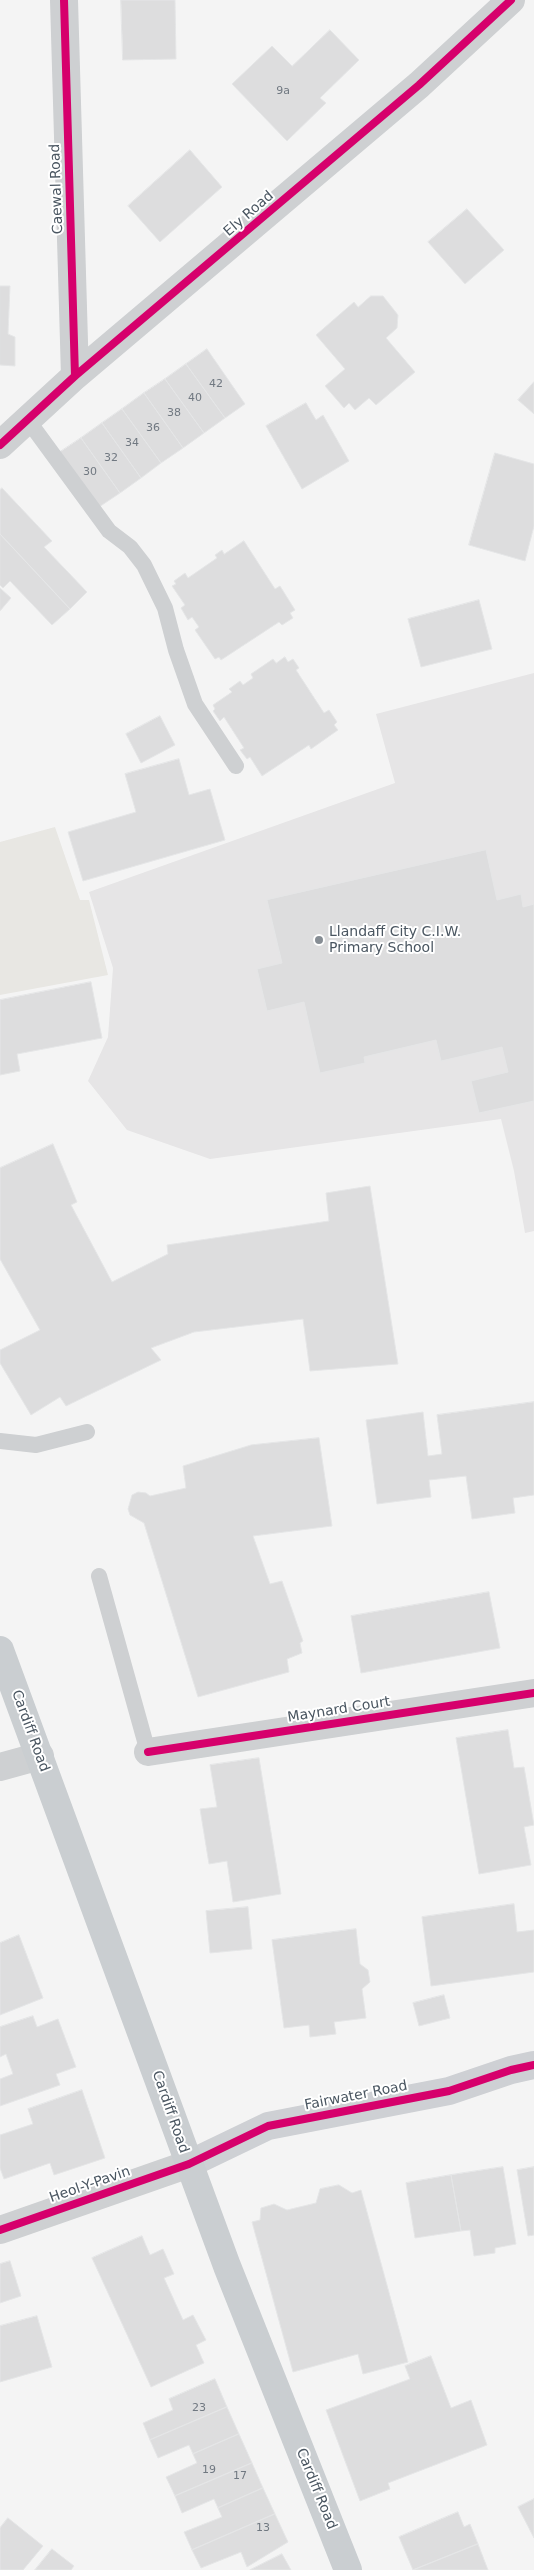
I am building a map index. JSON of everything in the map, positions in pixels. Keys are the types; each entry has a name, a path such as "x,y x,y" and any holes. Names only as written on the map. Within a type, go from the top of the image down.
{"main road":[{"name":"Cardiff Road","path":"0,1650 188,2164 348,2570"}],"street":[{"name":"Caewal Road","path":"64,0 75,376"},
{"name":"Ely Road","path":"0,445 75,376 419,85 511,0"},
{"name":"Maynard Court","path":"148,1752 534,1693"},
{"path":"0,1767 40,1756"},
{"name":"Fairwater Road","path":"188,2164 268,2126 449,2091 511,2070 534,2065"},
{"name":"Heol-Y-Pavin","path":"0,2230 188,2164"}],"lane":[{"path":"27,419 109,531 130,547 144,565 165,608 176,650 195,704 236,766"},
{"path":"0,1441 36,1445 87,1432"},
{"path":"99,1576 148,1752"}],"shaded area":[{"name":"Llandaff City C.I.W. Primary School","path":"534,673 534,1231 525,1233 514,1171 501,1119 210,1159 127,1130 88,1081 108,1037 113,968 89,892 395,783 376,714"},
{"path":"55,827 80,900 89,900 108,975 0,995 0,842"}],"building":[{"path":"121,0 175,0 176,59 123,60"},
{"path":"330,30 359,60 320,98 326,103 287,141 232,84 272,46 292,66"},
{"path":"190,150 222,187 160,242 128,206"},
{"path":"467,209 504,250 465,284 428,242"},
{"path":"0,286 10,286 8,334 15,337 15,366 0,365"},
{"path":"371,296 383,296 398,315 397,328 386,338 415,372 376,405 369,398 355,410 349,403 344,408 325,386 345,369 316,335 354,302 358,307"},
{"path":"207,349 245,404 225,418 186,364"},
{"path":"186,364 225,418 204,433 165,379"},
{"path":"165,379 204,433 183,448 144,393"},
{"path":"534,382 534,414 518,400"},
{"path":"144,393 183,448 161,463 122,409"},
{"path":"306,403 316,420 323,415 349,461 302,489 266,426"},
{"path":"122,409 161,463 141,478 102,423"},
{"path":"102,423 141,478 120,493 81,438"},
{"path":"81,438 120,493 99,507 60,452"},
{"path":"495,453 534,464 534,526 525,561 469,545"},
{"path":"2,488 52,541 44,547 87,592 70,609 0,534 0,490"},
{"path":"0,534 70,609 52,625 10,581 3,588 0,585"},
{"path":"244,541 275,589 280,586 295,610 290,613 293,618 282,625 279,622 221,660 219,657 215,659 195,630 199,627 192,617 188,620 181,608 185,605 172,586 176,584 174,581 185,573 188,578 217,558 215,555 222,550 224,554"},
{"path":"0,588 11,598 0,611"},
{"path":"479,600 492,649 421,667 408,619"},
{"path":"285,657 288,662 293,659 299,668 296,670 324,713 329,710 337,722 334,725 338,730 311,749 309,745 262,776 250,757 247,759 240,750 244,748 224,717 220,721 213,711 215,709 213,705 232,692 229,689 240,681 243,685 253,678 251,674 273,659 276,663"},
{"path":"160,716 175,745 141,763 126,734"},
{"path":"179,759 189,795 210,789 225,840 83,881 68,832 136,812 125,774"},
{"path":"486,850 497,900 521,894 523,907 534,904 534,1101 479,1113 471,1081 508,1072 502,1047 441,1061 436,1040 364,1057 365,1063 320,1073 304,1002 267,1011 257,969 282,963 267,900"},
{"path":"91,982 102,1038 17,1054 20,1071 0,1075 0,1000"},
{"path":"53,1144 77,1202 71,1205 112,1282 168,1254 167,1245 329,1221 326,1193 370,1186 398,1364 310,1371 303,1319 194,1332 151,1348 161,1360 66,1406 60,1397 31,1415 0,1363 0,1350 40,1330 0,1259 0,1168"},
{"path":"534,1402 534,1495 513,1498 515,1513 472,1519 466,1476 429,1480 431,1497 377,1504 366,1420 423,1412 428,1456 442,1454 437,1415"},
{"path":"319,1438 332,1526 253,1536 270,1584 282,1581 303,1641 300,1643 302,1653 287,1659 289,1672 198,1697 144,1523 130,1515 128,1509 132,1495 138,1492 146,1493 150,1496 186,1488 183,1466 251,1445"},
{"path":"489,1592 500,1648 361,1673 351,1616"},
{"path":"508,1730 514,1768 524,1767 534,1825 524,1827 531,1865 479,1874 456,1738"},
{"path":"259,1758 281,1894 233,1902 227,1861 209,1864 200,1809 217,1807 210,1765"},
{"path":"514,1904 517,1932 534,1930 534,1972 431,1986 422,1917"},
{"path":"248,1907 252,1949 210,1953 206,1911"},
{"path":"356,1929 360,1964 368,1970 370,1982 362,1989 366,2018 334,2022 336,2034 310,2037 309,2025 284,2028 272,1940"},
{"path":"19,1935 43,1998 0,2015 0,1943"},
{"path":"444,1995 450,2018 419,2026 413,2003"},
{"path":"33,2016 37,2027 58,2019 76,2067 56,2074 60,2085 0,2106 0,2079 13,2074 6,2054 0,2057 0,2027"},
{"path":"82,2090 105,2158 54,2175 50,2163 4,2179 0,2168 0,2135 33,2124 28,2109"},
{"path":"503,2167 516,2244 495,2248 495,2253 474,2256 470,2230 461,2231 451,2175"},
{"path":"534,2167 534,2235 528,2236 517,2170"},
{"path":"451,2175 461,2231 415,2238 406,2183"},
{"path":"339,2185 352,2193 361,2190 408,2362 363,2374 358,2354 293,2372 252,2222 260,2220 261,2208 274,2204 287,2210 316,2203 320,2189"},
{"path":"142,2236 150,2255 163,2249 174,2274 164,2278 183,2320 193,2315 206,2340 196,2345 204,2363 151,2387 92,2258"},
{"path":"10,2261 21,2296 0,2303 0,2264"},
{"path":"37,2316 52,2367 0,2382 0,2326"},
{"path":"431,2356 451,2408 471,2400 487,2445 388,2483 390,2489 360,2501 326,2410 410,2379 405,2366"},
{"path":"215,2379 227,2407 150,2440 143,2423 173,2410 169,2399"},
{"path":"227,2407 239,2434 193,2454 189,2445 158,2458 150,2440"},
{"path":"239,2434 252,2463 175,2496 166,2477 197,2463 193,2454"},
{"path":"252,2463 263,2488 218,2508 214,2499 182,2513 175,2496"},
{"path":"263,2488 275,2514 192,2550 184,2532 222,2517 218,2508"},
{"path":"534,2499 534,2538 518,2507"},
{"path":"458,2512 464,2527 470,2524 478,2544 413,2570 399,2537"},
{"path":"275,2514 288,2542 247,2567 241,2552 201,2568 192,2550"},
{"path":"8,2518 43,2546 23,2570 0,2570 0,2528"},
{"path":"478,2544 488,2570 413,2570"},
{"path":"52,2549 74,2566 71,2570 35,2570"},
{"path":"282,2554 291,2570 250,2570"}],"cycle path":[{"path":"64,0 75,376"},
{"path":"0,445 75,376 419,85 511,0"},
{"path":"148,1752 534,1693"},
{"path":"0,2230 189,2164 268,2126 449,2091 511,2070 534,2065"}],"place":[{"name":"Llandaff City C.I.W. Primary School","path":"319,940"}]}
